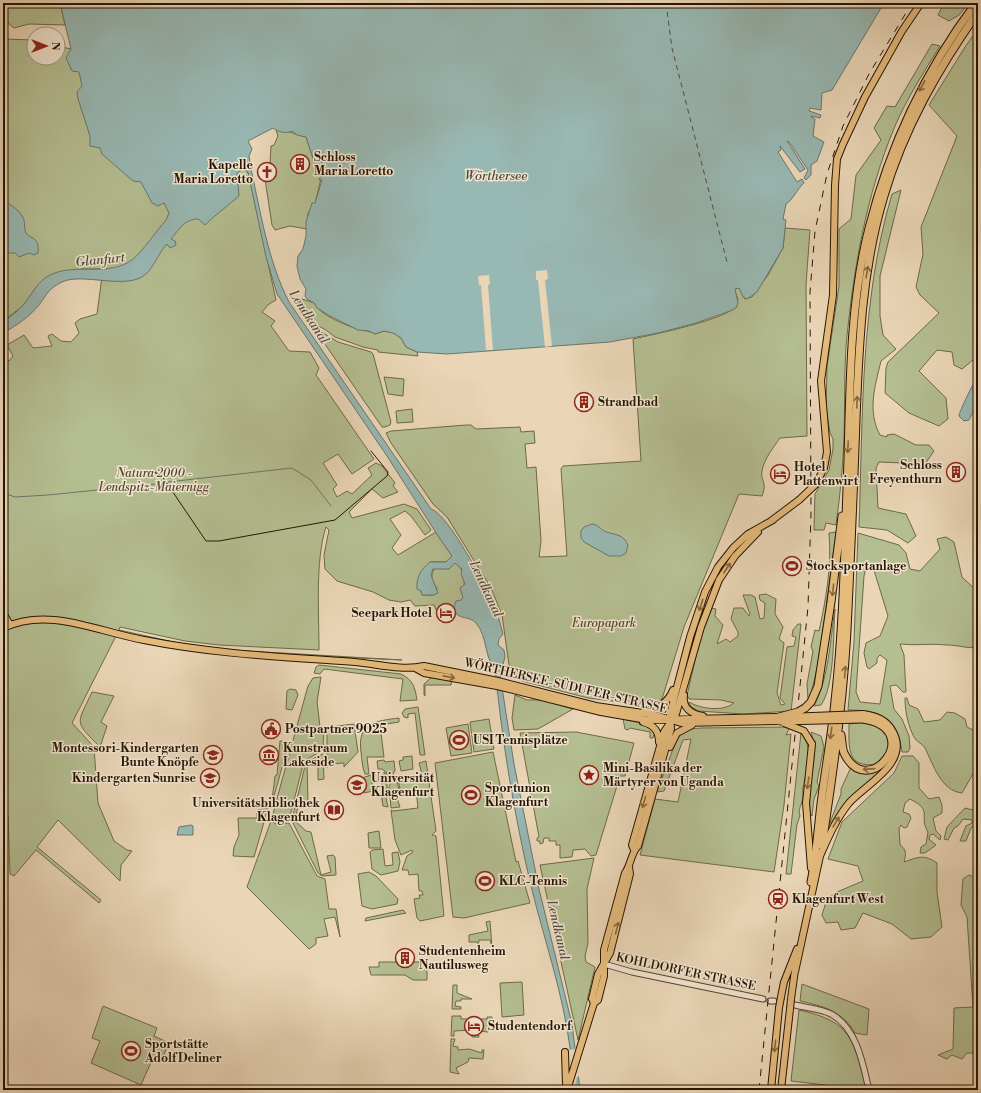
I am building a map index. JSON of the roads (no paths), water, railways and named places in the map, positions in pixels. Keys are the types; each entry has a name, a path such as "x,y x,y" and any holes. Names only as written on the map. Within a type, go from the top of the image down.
{"highway":[{"path":"820,856 840,728 847,640 845,537 855,324 858,291 868,230 881,184 897,139 919,92 955,39 976,3"},
{"path":"955,39 978,12"},
{"path":"811,882 817,856 819,812 835,703 846,519 865,290 876,226 884,197 904,141 944,55"},
{"path":"776,719 798,712 805,708 814,697 845,537"},
{"path":"776,719 863,717 880,724 891,739 892,749 889,757 881,766 875,769 860,769 852,765 844,753 840,728"}],"main road":[{"path":"634,850 632,845 664,732 676,714 693,654 719,580 743,546 816,484 824,468 827,452 821,381 833,295 835,185 837,159 865,97 902,31 921,3"},
{"path":"567,1090 594,1003 592,999 598,974 610,953 613,943 630,874 629,867 634,850 638,846 656,784 671,729 670,714 690,637 706,592 718,567 733,548 748,534 773,520"},
{"path":"3,613 10,625"},
{"name":"WÖRTHERSEE-SÜDUFER-STRASSE","path":"3,628 35,619 47,619 63,621 143,640 238,655 366,663 415,668 424,673 484,681 590,704 656,714 671,720"},
{"path":"638,712 658,707 669,698 690,637"},
{"path":"693,654 683,700 685,706 692,713 717,719"},
{"name":"WÖRTHERSEE-SÜDUFER-STRASSE","path":"517,688 601,712 647,720 671,720"},
{"path":"601,712 652,725 659,736 659,751"},
{"path":"795,972 820,856 827,839 849,803 879,778 894,757 896,738 890,727 877,717 863,717"},
{"path":"671,720 776,719 791,724 804,731 812,744 806,803 811,882 797,949 781,1090"},
{"path":"671,720 681,724 706,724 776,719"},
{"path":"656,784 672,741 677,733 686,727 706,724"},
{"path":"770,1090 781,997 784,982 797,949"},
{"path":"567,1090 565,1052 568,1062 573,1068"}],"street":[{"name":"KOHLDORFER STRASSE","path":"604,964 632,972 763,999"},
{"path":"795,1005 831,1014 846,1026 856,1046 869,1090"}],"water":[{"name":"Wörthersee","path":"60,3 884,3 832,90 822,93 821,110 810,108 809,111 821,115 820,118 811,116 815,119 813,136 824,142 817,161 811,165 811,175 806,180 804,178 808,170 790,143 787,141 805,169 800,172 780,146 781,150 778,152 797,182 802,179 804,183 786,204 783,219 786,220 783,248 757,292 747,299 743,297 739,288 735,289 738,303 736,308 696,323 658,333 610,342 447,354 417,352 406,347 401,338 393,333 384,331 375,334 369,331 358,330 317,308 314,303 305,296 306,289 300,279 297,266 298,256 303,249 306,236 306,222 312,203 315,203 322,180 319,180 322,174 315,164 306,137 297,135 292,131 282,132 273,128 248,141 252,149 249,156 251,169 270,254 289,302 431,509 444,519 451,528 480,576 479,582 483,589 487,589 496,608 503,634 499,639 498,645 504,650 505,657 500,675 514,764 539,889 572,1024 580,1090 574,1090 570,1048 563,1007 531,886 519,832 501,723 495,668 489,659 480,629 476,623 470,619 459,616 453,610 456,601 463,598 460,588 465,584 461,574 462,569 455,563 449,569 433,569 431,575 438,593 434,595 422,595 421,591 417,589 418,577 430,562 446,562 452,556 387,456 277,294 266,257 248,172 243,169 237,173 239,196 205,225 198,219 193,219 183,225 171,239 175,241 176,245 170,248 167,244 146,274 138,279 128,281 71,279 62,282 46,294 39,305 27,317 3,333 3,321 12,316 24,304 39,284 50,275 60,271 114,268 124,265 141,251 166,220 169,213 164,203 158,206 152,203 141,182 133,181 102,154 100,148 90,146 90,136 78,99 77,92 82,86 79,72 72,71 66,58 71,49"},
{"path":"3,201 19,211 24,220 26,233 38,244 38,253 34,255 29,253 19,257 15,253 8,253 3,258"},
{"path":"976,379 978,379 978,401 969,420 964,421 959,416"},
{"path":"592,524 606,532 624,539 628,545 626,553 621,556 609,556 584,542 581,538 581,531 584,527"},
{"path":"193,826 193,835 177,835 179,827"}],"waterway":[{"path":"168,482 292,468 311,480 331,506"},
{"path":"3,493 15,497 48,495 166,483"}],"tram line":[{"path":"140,474 154,472 162,476 206,541 219,541 335,520 387,476 388,472 371,451"}],"railway":[{"path":"759,1090 808,607 811,513 810,292 815,231 827,174 843,126 869,74 912,3"}],"place":[{"name":"Schloss Maria Loretto","path":"300,164"},
{"name":"Kapelle Maria Loretto","path":"267,172"},
{"name":"Strandbad","path":"584,402"},
{"name":"Schloss Freyenthurn","path":"956,472"},
{"name":"Hotel Plattenwirt","path":"780,474"},
{"name":"Stocksportanlage","path":"792,566"},
{"name":"Seepark Hotel","path":"446,613"},
{"name":"Postpartner 9025","path":"271,729"},
{"name":"USI Tennisplätze","path":"459,740"},
{"name":"Montessori-Kindergarten Bunte Knöpfe","path":"213,755"},
{"name":"Kunstraum Lakeside","path":"269,755"},
{"name":"Mini-Basilika der Märtyrer von Uganda","path":"589,775"},
{"name":"Kindergarten Sunrise","path":"210,778"},
{"name":"Universität Klagenfurt","path":"357,785"},
{"name":"Sportunion Klagenfurt","path":"471,795"},
{"name":"Universitätsbibliothek Klagenfurt","path":"334,810"},
{"name":"KLC-Tennis","path":"485,881"},
{"name":"Klagenfurt West","path":"778,899"},
{"name":"Studentenheim Nautilusweg","path":"405,958"},
{"name":"Studentendorf","path":"474,1026"},
{"name":"Sportstätte Adolf Deliner","path":"131,1051"}],"water label":[{"name":"Glanfurt","path":"100,260"},
{"name":"Lendkanal","path":"309,317"},
{"name":"Lendkanal","path":"486,589"},
{"name":"Lendkanal","path":"558,930"}],"park label":[{"name":"Natura 2000 - Lendspitz-Maiernigg","path":"154,480"},
{"name":"Europapark","path":"604,623"}]}
